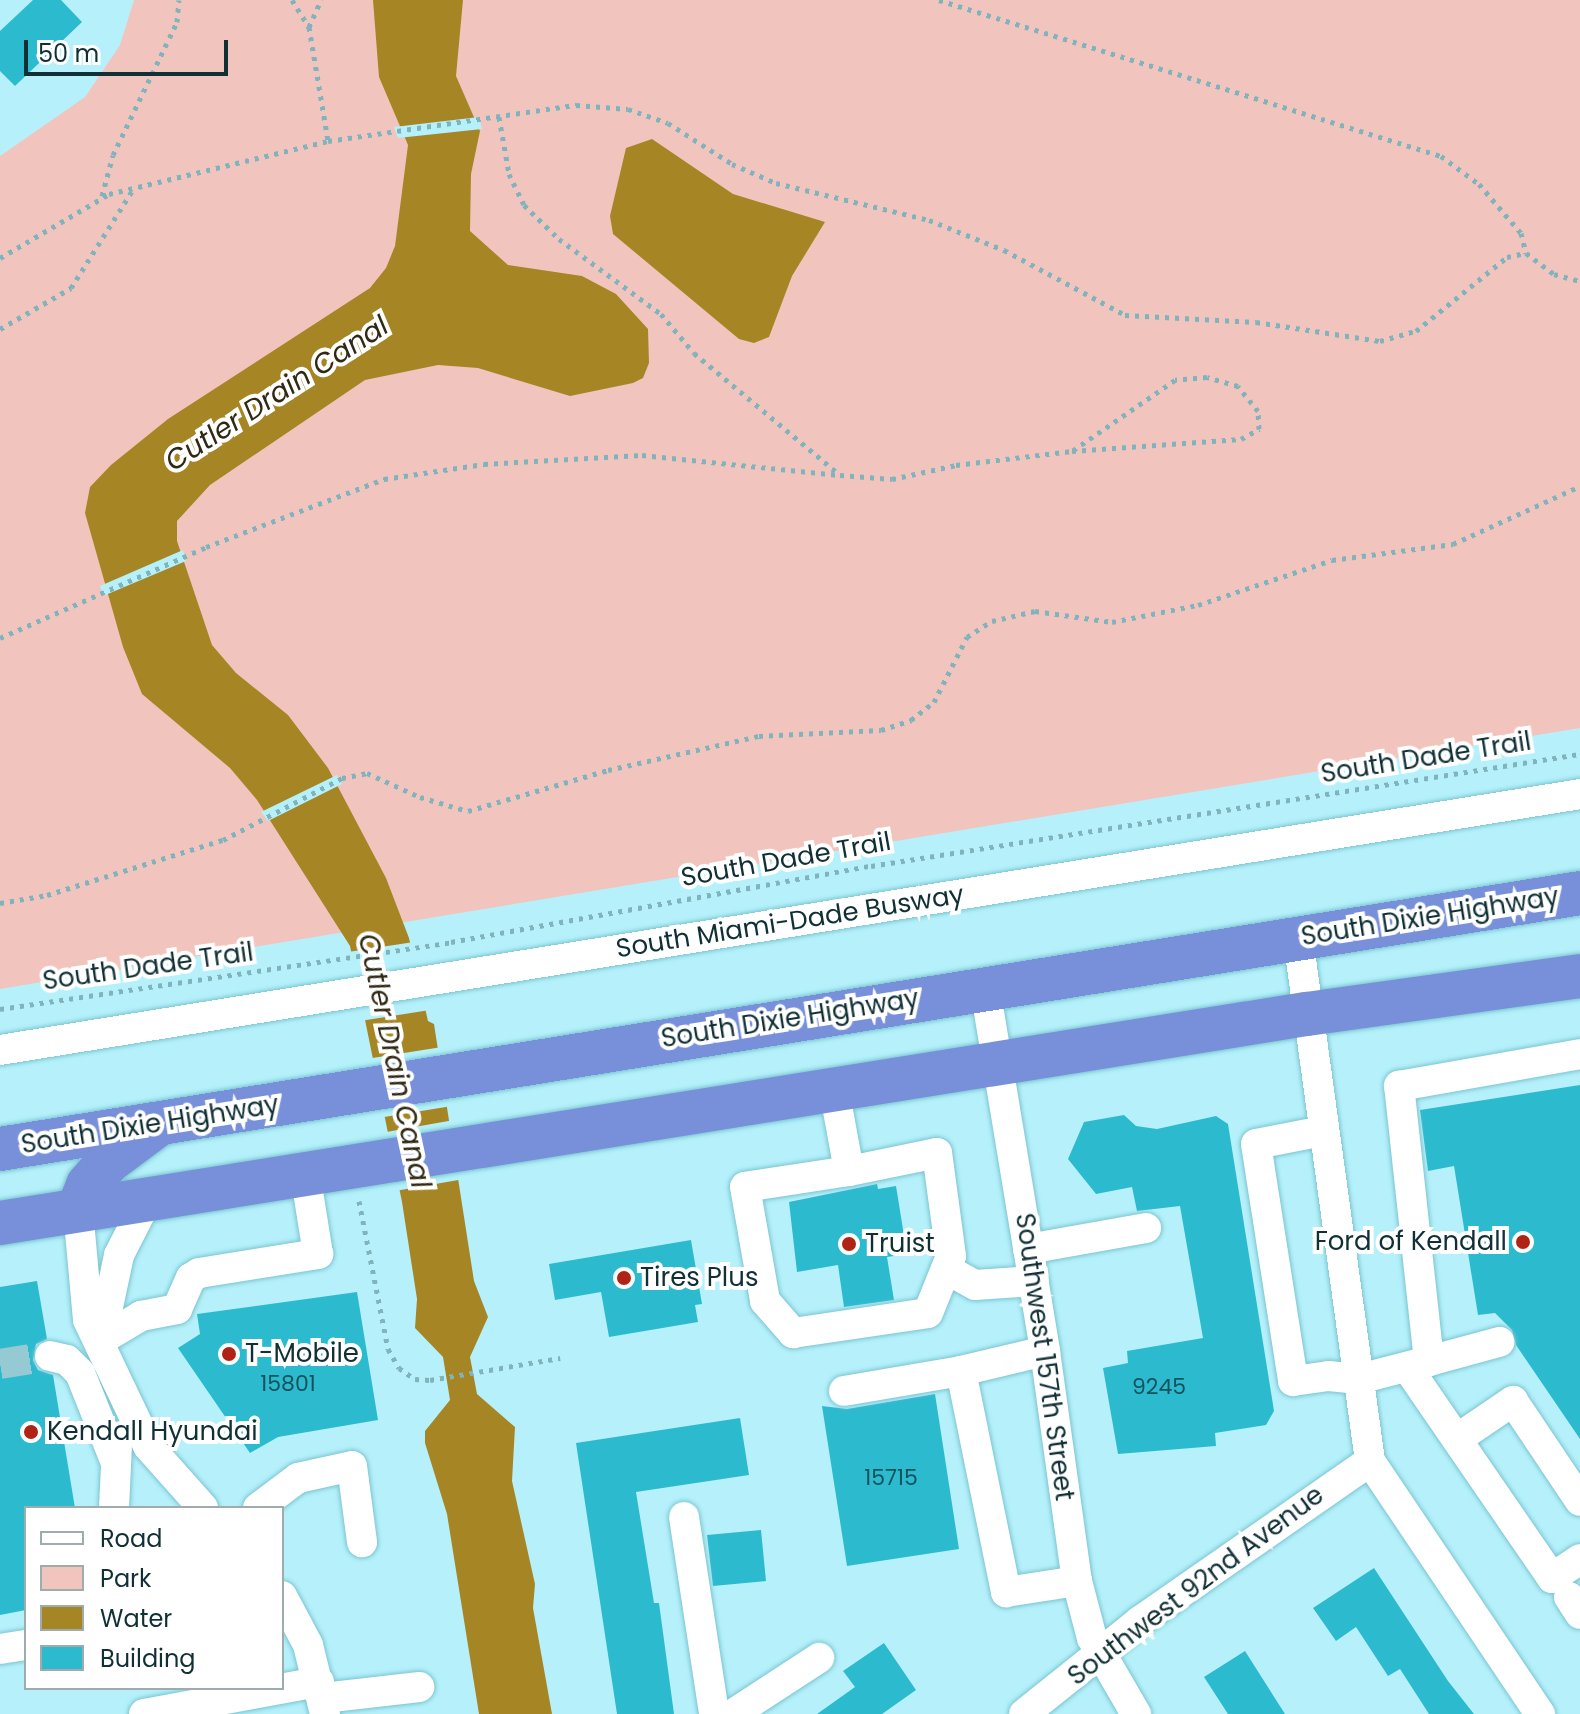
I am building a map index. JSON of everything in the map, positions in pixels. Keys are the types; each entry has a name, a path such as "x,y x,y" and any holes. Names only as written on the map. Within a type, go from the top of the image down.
{"highway":[{"name":"South Dixie Highway","path":"0,1149 1580,893"},
{"path":"0,1223 1307,1014 1580,976"},
{"path":"78,1210 88,1185 109,1161 161,1123"}],"street":[{"name":"South Miami-Dade Busway","path":"0,1050 1580,794"},
{"path":"1298,938 1370,1461 1540,1714"},
{"name":"Southwest 157th Street","path":"985,988 1045,1351 1077,1581 1100,1656 1136,1714"},
{"path":"1580,1054 1399,1086 1418,1364 1457,1439 1552,1578 1580,1559"},
{"path":"834,1089 849,1171"},
{"path":"1323,1131 1256,1144 1293,1381 1329,1376 1359,1379 1499,1342"},
{"path":"937,1153 951,1256 928,1313 793,1333 765,1301 745,1187 849,1171 937,1153"},
{"path":"101,1340 141,1316 177,1309 191,1278 199,1273 318,1254 305,1173"},
{"path":"101,1340 119,1255 148,1198"},
{"path":"78,1210 84,1304 124,1399 155,1457 201,1506"},
{"path":"1028,1249 1146,1228"},
{"path":"946,1269 975,1285 1034,1281"},
{"path":"844,1391 961,1371 1045,1351"},
{"path":"50,1356 67,1360 80,1373 116,1463"},
{"path":"961,1371 1006,1592 1077,1581"},
{"path":"114,1506 124,1399"},
{"path":"1457,1439 1513,1401 1580,1501"},
{"name":"Southwest 92nd Avenue","path":"1024,1714 1140,1621 1370,1461"},
{"path":"261,1506 298,1478 352,1466 362,1542"},
{"path":"684,1517 714,1714"},
{"path":"284,1600 308,1645 323,1698"},
{"path":"0,1649 24,1645"},
{"path":"733,1714 819,1658"},
{"path":"144,1714 419,1687"}],"path":[{"path":"102,197 113,155 177,22 179,0"},
{"path":"292,0 309,27 328,141"},
{"path":"309,27 321,0"},
{"path":"939,0 1441,156 1479,184 1521,233 1526,253 1554,274 1580,281"},
{"path":"0,258 102,197 328,141 482,122 576,105 628,109 668,123 732,164 776,183 929,220 992,245 1125,315 1256,322 1380,341 1416,331 1490,270 1526,253"},
{"path":"499,117 509,174 524,205 559,239 661,314 694,353 840,475"},
{"path":"0,329 71,288 133,191"},
{"path":"0,638 74,602 206,547 384,479 484,464 642,455 892,479 956,465 1072,451 1241,439 1259,429 1258,411 1238,386 1207,377 1175,380 1072,451"},
{"path":"0,903 47,895 223,840 254,821 342,778 367,773 468,811 608,770 759,736 881,730 911,720 934,702 967,637 992,621 1035,611 1112,622 1198,605 1332,560 1453,544 1580,486"},
{"name":"South Dade Trail","path":"0,1009 435,945 871,866 1580,754"},
{"path":"358,1164 388,1349 399,1368 415,1379 446,1377 560,1358"}],"green space":[{"path":"134,0 1580,0 1580,728 0,989 0,156 85,97 120,45"}],"water":[{"name":"Cutler Drain Canal","path":"373,0 463,0 456,76 480,131 471,174 470,231 508,265 582,276 616,294 648,329 649,363 643,378 633,383 570,396 478,368 438,365 365,380 210,485 177,521 177,541 212,645 236,673 288,715 328,768 386,878 409,938 428,1021 434,1024 474,1281 488,1317 470,1357 477,1394 515,1427 512,1481 535,1584 533,1608 552,1714 479,1714 447,1514 425,1443 425,1431 450,1400 443,1357 415,1328 417,1299 402,1202 350,946 257,800 230,768 142,694 123,647 85,513 90,487 111,465 168,419 370,288 386,268 395,246 408,145 379,77"},
{"path":"652,139 733,194 825,222 792,276 769,337 754,343 739,339 613,234 610,216 626,148"}],"pier":[{"path":"479,117 482,129 398,138 394,127"},
{"path":"183,550 186,561 103,596 100,586"},
{"path":"337,775 342,784 268,821 261,812"},
{"path":"414,942 430,1010 360,1021 348,952"},
{"path":"442,1047 452,1106 378,1118 366,1059"},
{"path":"454,1120 464,1179 395,1191 381,1133"}],"building":[{"path":"33,0 61,0 82,22 15,86 0,71 0,31"},
{"name":"Ford of Kendall","path":"1580,1085 1580,1439 1516,1345 1512,1330 1495,1313 1478,1315 1454,1166 1428,1171 1420,1110"},
{"path":"1124,1115 1136,1126 1157,1129 1216,1116 1228,1124 1274,1411 1266,1425 1215,1433 1216,1446 1118,1454 1103,1368 1128,1363 1127,1351 1203,1338 1180,1206 1137,1211 1132,1187 1096,1194 1068,1159 1084,1122"},
{"name":"Truist","path":"877,1184 878,1189 896,1186 907,1254 887,1257 894,1300 844,1307 838,1265 797,1272 789,1202"},
{"name":"Tires Plus","path":"691,1240 702,1304 695,1305 698,1322 609,1337 601,1292 555,1300 549,1264"},
{"name":"Kendall Hyundai","path":"37,1281 47,1339 36,1344 33,1360 38,1370 53,1375 75,1506 24,1506 24,1610 0,1615 0,1287"},
{"path":"357,1292 378,1420 278,1437 250,1453 178,1348 200,1334 197,1314"},
{"path":"935,1394 959,1549 847,1566 822,1406 847,1409"},
{"path":"740,1418 749,1475 636,1492 654,1603 659,1603 674,1714 617,1714 576,1443"},
{"path":"761,1530 766,1581 713,1586 707,1535"},
{"path":"1374,1568 1448,1681 1474,1714 1429,1714 1400,1669 1388,1676 1356,1627 1336,1641 1313,1608"},
{"path":"884,1643 916,1690 882,1714 817,1714 855,1687 843,1671"},
{"path":"1245,1651 1285,1714 1228,1714 1204,1677"}],"tunnel":[{"path":"0,1364 50,1356"}],"place":[{"name":"Ford of Kendall","path":"1523,1242"},
{"name":"Truist","path":"849,1244"},
{"name":"Tires Plus","path":"624,1278"},
{"name":"T-Mobile","path":"229,1354"},
{"name":"Kendall Hyundai","path":"31,1432"}]}
